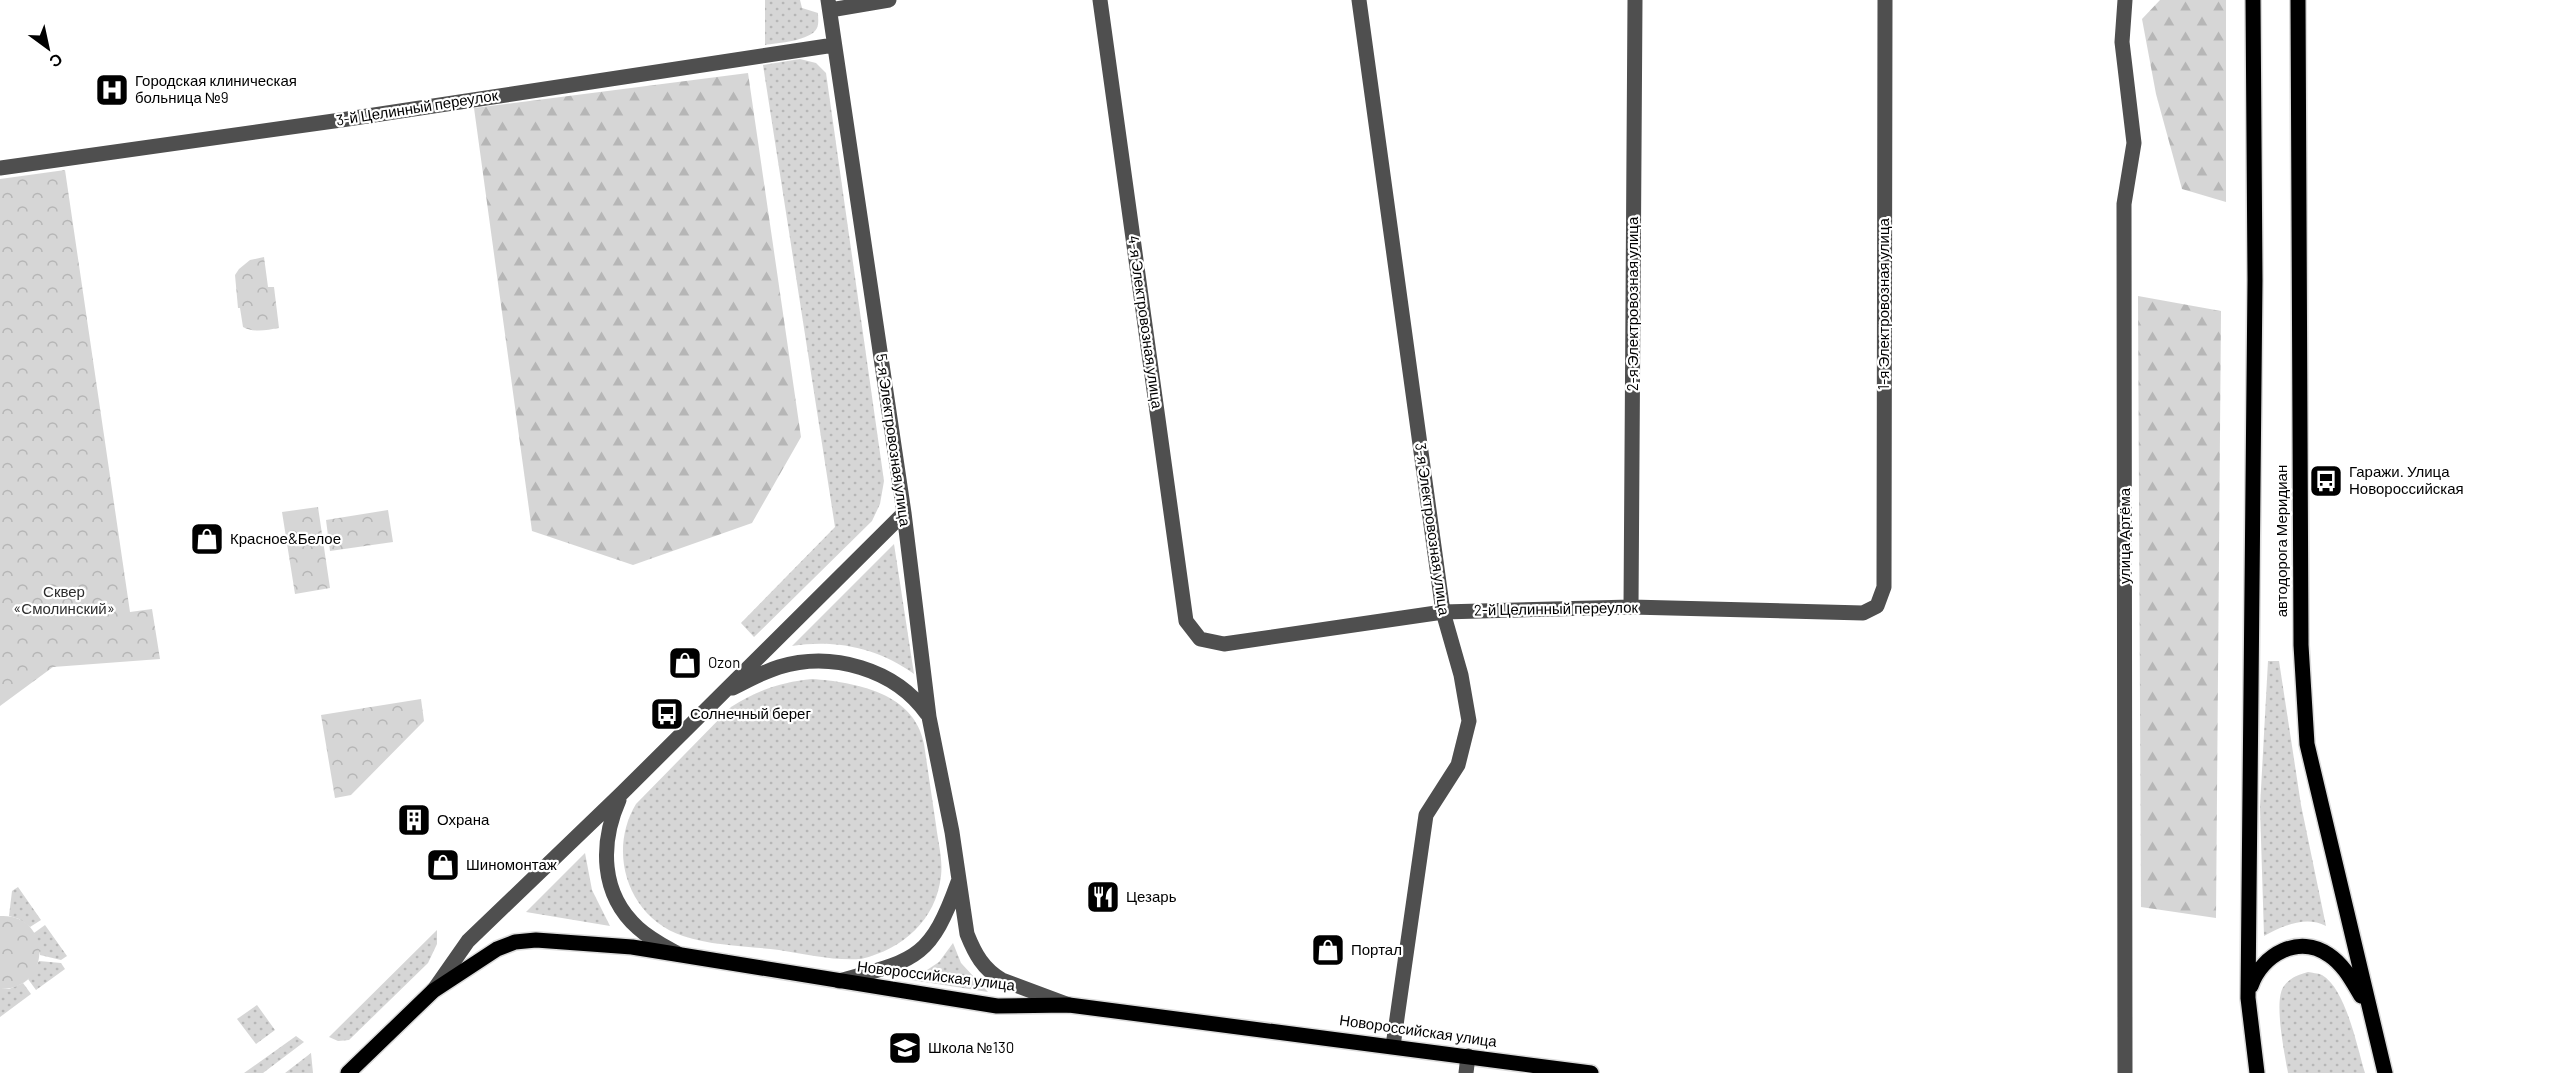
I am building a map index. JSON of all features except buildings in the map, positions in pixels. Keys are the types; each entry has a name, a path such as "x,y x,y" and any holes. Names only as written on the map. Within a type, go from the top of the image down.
{"main road":[{"name":"автодорога Меридиан","path":"2253,0 2255,280 2248,998 2257,1073"},
{"name":"автодорога Меридиан","path":"2298,0 2301,645 2307,744 2385,1073"},
{"name":"Новороссийская улица","path":"348,1073 433,991 497,949 515,942 536,939 632,947 997,1006 1069,1005 1591,1073"},
{"path":"2248,998 2256,973 2262,963 2271,956 2296,948 2308,948 2328,954 2337,962 2368,1009"}],"street":[{"path":"829,5 889,0"},
{"name":"4-я Электровозная улица","path":"1100,0 1186,621 1200,639"},
{"name":"3-я Электровозная улица","path":"1359,0 1443,612 1461,675 1469,721 1458,765 1426,815 1393,1046"},
{"name":"2-я Электровозная улица","path":"1631,607 1635,0"},
{"name":"1-я Электровозная улица","path":"1877,606 1884,587 1885,0"},
{"name":"улица Артёма","path":"2125,0 2122,42 2134,143 2124,204 2125,1073"},
{"name":"5-я Электровозная улица","path":"829,5 904,513 929,717 967,934 973,950 984,967 1002,980 1069,1005"},
{"name":"3-й Целинный переулок","path":"0,168 341,120 834,45"},
{"name":"Новороссийская улица","path":"433,991 468,941 621,794 904,513"},
{"name":"2-й Целинный переулок","path":"1200,639 1224,644 1443,612 1631,607 1863,612 1877,606"},
{"path":"720,694 780,666 807,662 833,663 886,676 911,694 929,717"},
{"path":"621,794 611,819 605,855 611,886 630,920 646,934 678,954"},
{"path":"839,981 888,968 918,953 929,943 942,924 959,879"},
{"path":"1466,1073 1468,1056"}],"green space":[{"path":"765,0 800,0 802,8 818,13 817,28 801,39 765,45"},
{"path":"2160,0 2226,0 2226,202 2182,189 2156,94 2142,19"},
{"path":"800,59 816,63 826,73 884,481 880,504 872,521 754,637 741,623 835,527 763,65"},
{"path":"748,73 801,437 752,523 633,565 532,531 474,108"},
{"name":"Сквер «Смолинский»","path":"65,170 130,612 152,609 160,659 53,667 0,706 0,179"},
{"path":"264,257 268,287 274,287 279,328 252,330 243,327 240,308 238,308 235,275 250,260"},
{"path":"2138,296 2221,311 2216,918 2141,907"},
{"path":"318,507 330,588 295,594 282,512"},
{"path":"388,510 393,542 330,551 326,520"},
{"path":"894,544 914,674 886,658 856,648 824,644 792,646"},
{"path":"2268,661 2279,661 2301,805 2326,926 2310,922 2294,923 2264,936 2260,807"},
{"path":"812,679 846,683 881,694 896,702 909,713 918,727 924,744 941,863 938,892 925,919 915,930 891,948 861,959 830,958 706,942 683,936 664,927 648,915 636,899 628,881 623,842 627,823 636,804 731,707 770,688"},
{"path":"421,699 424,721 351,795 335,798 321,715"},
{"path":"585,853 592,890 610,926 526,912"},
{"path":"18,887 41,920 30,927 19,919 9,916 12,891"},
{"path":"0,916 17,918 29,926 37,938 39,952 37,966 30,978 17,986 0,989"},
{"path":"45,925 67,956 61,960 40,955 34,933"},
{"path":"437,930 437,944 428,963 349,1040 338,1041 329,1037"},
{"path":"953,943 961,963 988,992 912,980 939,962"},
{"path":"39,961 61,963 65,969 36,990 28,979"},
{"path":"2308,972 2322,975 2338,993 2350,1020 2365,1073 2288,1073 2281,1028 2281,993 2289,980"},
{"path":"23,983 31,994 0,1017 0,989 9,989"},
{"path":"257,1005 275,1030 256,1044 237,1019"},
{"path":"296,1036 304,1042 263,1073 244,1073"},
{"path":"311,1053 313,1073 285,1073"}],"place":[{"name":"Городская клиническая больница №9","path":"112,90"},
{"name":"Гаражи. Улица Новороссийская","path":"2326,481"},
{"name":"Красное&Белое","path":"207,539"},
{"name":"Ozon","path":"685,663"},
{"name":"Солнечный берег","path":"667,714"},
{"name":"Охрана","path":"414,820"},
{"name":"Шиномонтаж","path":"443,865"},
{"name":"Цезарь","path":"1103,897"},
{"name":"Портал","path":"1328,950"},
{"name":"Школа №130","path":"905,1048"}]}
